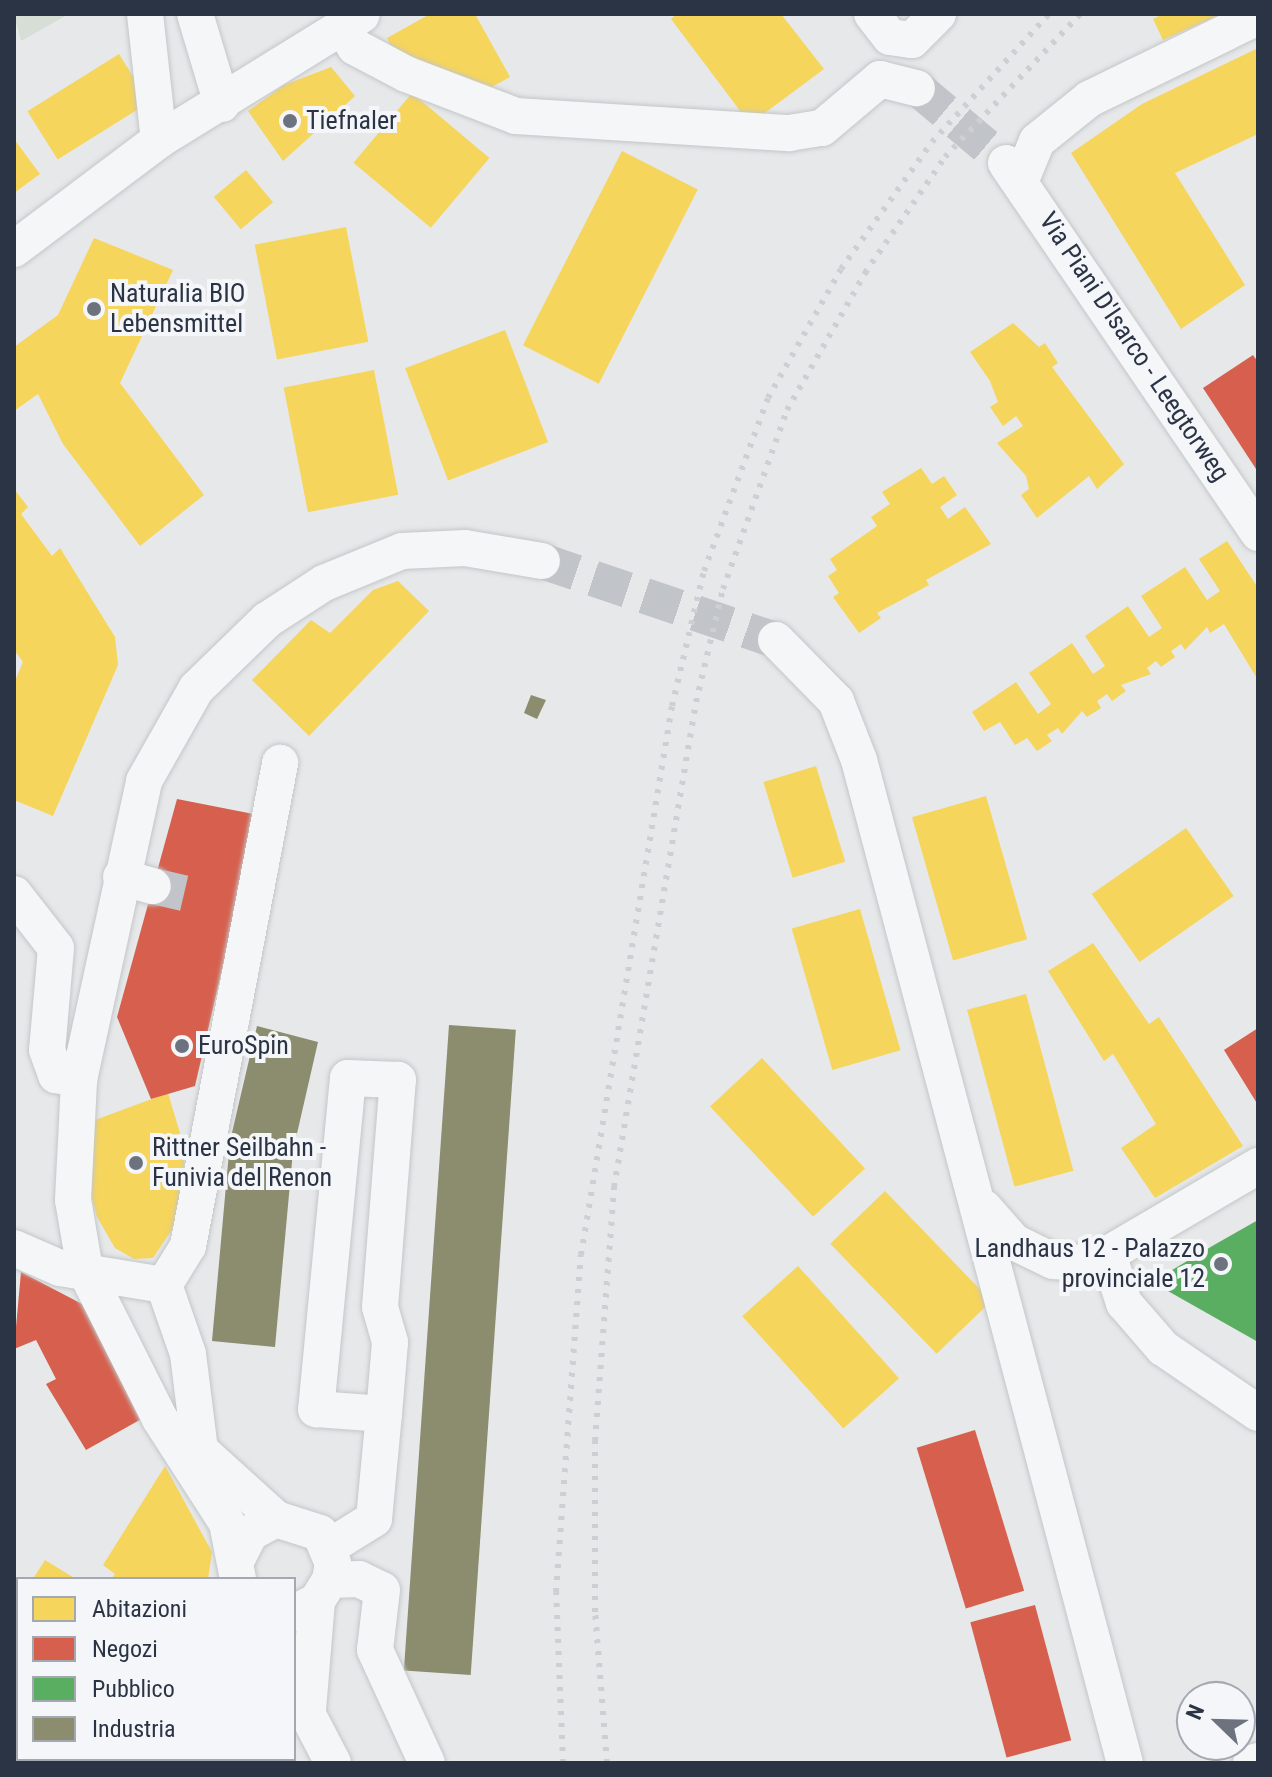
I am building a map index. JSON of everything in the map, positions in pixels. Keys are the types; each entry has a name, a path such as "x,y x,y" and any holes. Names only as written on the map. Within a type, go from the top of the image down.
{"street":[{"path":"145,14 159,140"},
{"path":"195,14 222,104"},
{"path":"872,14 890,37 912,40 938,14"},
{"name":"Via Piani D'Isarco - Leegtorweg","path":"1258,17 1089,99 1037,141 1014,171 1258,533"},
{"path":"14,249 159,140 222,104 352,21 355,47 406,74 516,116 789,133 822,128 880,79 917,88"},
{"path":"234,1573 227,1523 160,1419 85,1270 73,1200 79,1080 137,882 144,781 169,724 267,620 324,583 402,551 465,548 542,561"},
{"path":"776,640 836,701 859,760 983,1207 1125,1763"},
{"path":"164,1285 188,1246 280,763"},
{"path":"14,894 56,948 47,1050 56,1075 79,1080"},
{"path":"318,1585 374,1519 384,1414 390,1342 380,1307 398,1080 348,1078 316,1409 384,1414"},
{"path":"983,1207 1014,1242 1053,1261 1108,1254 1258,1166"},
{"path":"14,1248 85,1270 164,1285"},
{"path":"1108,1254 1124,1303 1163,1348 1258,1413"},
{"path":"164,1285 188,1354 199,1442"},
{"path":"160,1419 199,1442 276,1519"},
{"path":"234,1573 250,1533 276,1519 307,1523 318,1585 301,1699 333,1763"},
{"path":"318,1585 359,1579 382,1590 375,1650 427,1763"},
{"path":"1251,1763 1258,1761"}],"shaded area":[{"path":"14,14 69,14 21,41"}],"building: Abitazioni":[{"path":"430,14 475,14 510,77 490,88 394,53 387,38"},
{"path":"677,14 781,14 824,69 750,124 671,19"},
{"path":"1163,14 1221,14 1163,40 1153,19"},
{"path":"1258,48 1258,134 1175,173 1245,285 1181,329 1071,153 1142,104"},
{"path":"119,54 149,102 58,160 27,111"},
{"name":"Tiefnaler","path":"331,67 355,96 283,161 248,111 284,85"},
{"path":"412,93 489,158 431,228 354,163"},
{"path":"14,139 40,174 14,193"},
{"path":"622,151 698,190 599,384 523,345"},
{"path":"246,170 273,202 241,229 214,197"},
{"path":"346,227 368,342 277,360 255,245"},
{"path":"94,238 173,270 120,383 204,495 140,546 63,444 38,394 14,411 14,347 58,315"},
{"path":"1013,323 1039,347 1045,343 1058,363 1052,367 1124,464 1097,489 1089,476 1037,518 1021,495 1029,489 1026,476 997,443 1023,426 1016,416 1003,426 990,407 998,402 990,381 970,352"},
{"path":"505,330 548,442 448,480 405,368"},
{"path":"374,370 398,495 308,512 284,388"},
{"path":"921,468 932,484 944,476 957,495 940,507 948,519 965,507 991,544 926,580 929,585 877,613 881,618 859,633 833,597 839,593 828,576 837,570 830,559 877,526 871,517 890,504 882,492"},
{"path":"14,489 28,507 21,514 52,556 60,548 115,637 118,665 53,816 14,800 14,683 23,662 14,650"},
{"path":"1227,541 1258,588 1258,680 1224,624 1210,633 1207,627 1185,650 1181,644 1171,651 1175,657 1161,667 1156,661 1147,668 1151,674 1121,685 1126,691 1112,701 1107,694 1097,701 1101,708 1087,717 1082,711 1062,734 1058,728 1047,735 1052,741 1037,751 1027,738 1015,745 1000,722 984,731 972,712 1016,682 1038,714 1051,704 1029,673 1072,643 1093,674 1105,666 1085,636 1128,606 1149,637 1162,628 1141,596 1185,567 1207,600 1220,591 1199,559"},
{"path":"398,581 429,611 309,736 252,680 311,620 330,633 373,590"},
{"path":"816,766 845,862 793,878 763,782"},
{"path":"986,796 1027,939 953,960 912,817"},
{"path":"1186,828 1234,896 1139,962 1092,894"},
{"path":"860,909 901,1050 832,1070 792,929"},
{"path":"1093,943 1149,1024 1159,1017 1243,1146 1155,1198 1121,1148 1156,1124 1113,1054 1104,1061 1048,971"},
{"path":"1026,994 1073,1171 1014,1187 967,1010"},
{"path":"762,1058 865,1168 813,1217 710,1106"},
{"name":"Rittner Seilbahn - Funivia del Renon","path":"168,1093 185,1150 179,1219 153,1258 134,1259 115,1248 97,1217 86,1176 87,1123"},
{"path":"885,1191 991,1301 937,1354 830,1244"},
{"path":"798,1266 899,1378 843,1428 742,1316"},
{"path":"165,1466 212,1552 208,1577 113,1577 115,1574 103,1565"},
{"path":"45,1560 73,1577 34,1577"},
{"path":"21,1761 80,1761 80,1763"}],"building: Negozi":[{"path":"1253,355 1258,362 1258,472 1203,388"},
{"path":"177,799 258,815 195,1086 151,1099 117,1017"},
{"path":"1258,1028 1258,1105 1224,1050"},
{"path":"21,1272 82,1304 145,1417 86,1450 46,1384 56,1379 36,1340 14,1349"},
{"path":"975,1430 1024,1591 966,1608 917,1448"},
{"path":"1035,1605 1071,1740 1007,1758 970,1622"}],"building: Pubblico":[{"name":"Landhaus 12 - Palazzo provinciale 12","path":"1258,1220 1258,1342 1152,1282 1214,1245"}],"building: Industria":[{"path":"531,695 546,700 537,719 524,713"},
{"path":"449,1025 516,1030 471,1675 404,1670"},
{"path":"257,1026 318,1042 293,1151 275,1347 212,1341 230,1141"}],"tunnel":[{"path":"917,88 1006,163"},
{"path":"542,561 776,640"},
{"path":"153,886 184,893"}],"railway":[{"path":"563,1763 556,1592 581,1255 672,706 704,571 768,398 841,269 932,142 1049,14"},
{"path":"607,1763 595,1612 595,1441 614,1187 696,702 723,589 787,410 865,273 945,157 1080,14"}],"place":[{"name":"Tiefnaler","path":"290,121"},
{"name":"Naturalia BIO Lebensmittel","path":"94,309"},
{"name":"EuroSpin","path":"182,1046"},
{"name":"Rittner Seilbahn - Funivia del Renon","path":"136,1163"},
{"name":"Landhaus 12 - Palazzo provinciale 12","path":"1221,1264"}]}
